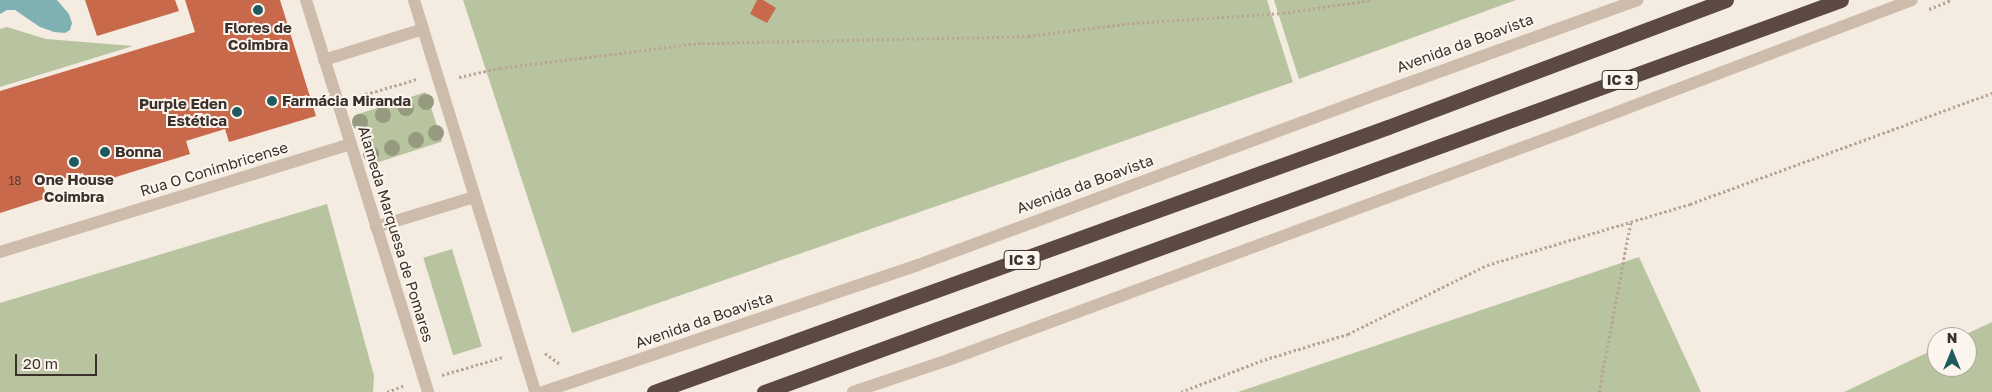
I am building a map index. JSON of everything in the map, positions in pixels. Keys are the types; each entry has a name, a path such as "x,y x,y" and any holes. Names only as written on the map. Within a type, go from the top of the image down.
{"highway":[{"name":"IC 3","path":"654,392 1388,127 1726,0"},
{"name":"IC 3","path":"764,392 1841,0"}],"street":[{"name":"Alameda Marquesa de Pomares","path":"306,0 426,386"},
{"path":"414,0 535,392"},
{"name":"Avenida da Boavista","path":"543,392 918,265 1637,0"},
{"path":"853,392 948,360 1575,128 1912,0"},
{"path":"324,60 423,29"},
{"name":"Rua O Conimbricense","path":"0,252 351,144"},
{"path":"376,227 474,197"}],"path":[{"path":"440,84 466,75 500,68 702,43 1028,36 1132,23 1282,13 1371,0"},
{"path":"348,99 418,78"},
{"path":"1180,392 1260,361 1348,334 1487,265 1690,204 1992,93"},
{"path":"1599,392 1631,221"},
{"path":"387,392 426,386 537,348 560,365 569,366"}],"green space":[{"path":"463,0 1267,0 1293,82 572,333"},
{"path":"1274,0 1516,0 1299,79"},
{"path":"7,27 46,39 133,46 0,87 0,29"},
{"path":"426,92 442,141 371,165 355,115"},
{"path":"327,204 374,376 373,392 0,392 0,303"},
{"path":"452,249 482,347 453,355 423,258"},
{"path":"1639,257 1701,392 1238,392"},
{"path":"1992,322 1992,392 1844,392 1927,353 1927,377 1977,377 1977,329"}],"water":[{"path":"0,0 57,0 69,14 72,23 70,30 65,33 54,32 40,27 15,10 7,10 0,14"}],"building":[{"path":"85,0 175,0 179,11 97,36"},
{"path":"185,0 280,0 316,116 229,142 225,129 186,141 190,154 87,186 83,173 43,185 47,198 0,213 0,91 195,32"},
{"path":"757,0 763,0 776,8 767,23 750,14"}],"place":[{"name":"Flores de Coimbra","path":"258,10"},
{"name":"Farmácia Miranda","path":"272,101"},
{"name":"Purple Eden Estética","path":"237,112"},
{"name":"Bonna","path":"105,152"},
{"name":"One House Coimbra","path":"74,162"}]}
